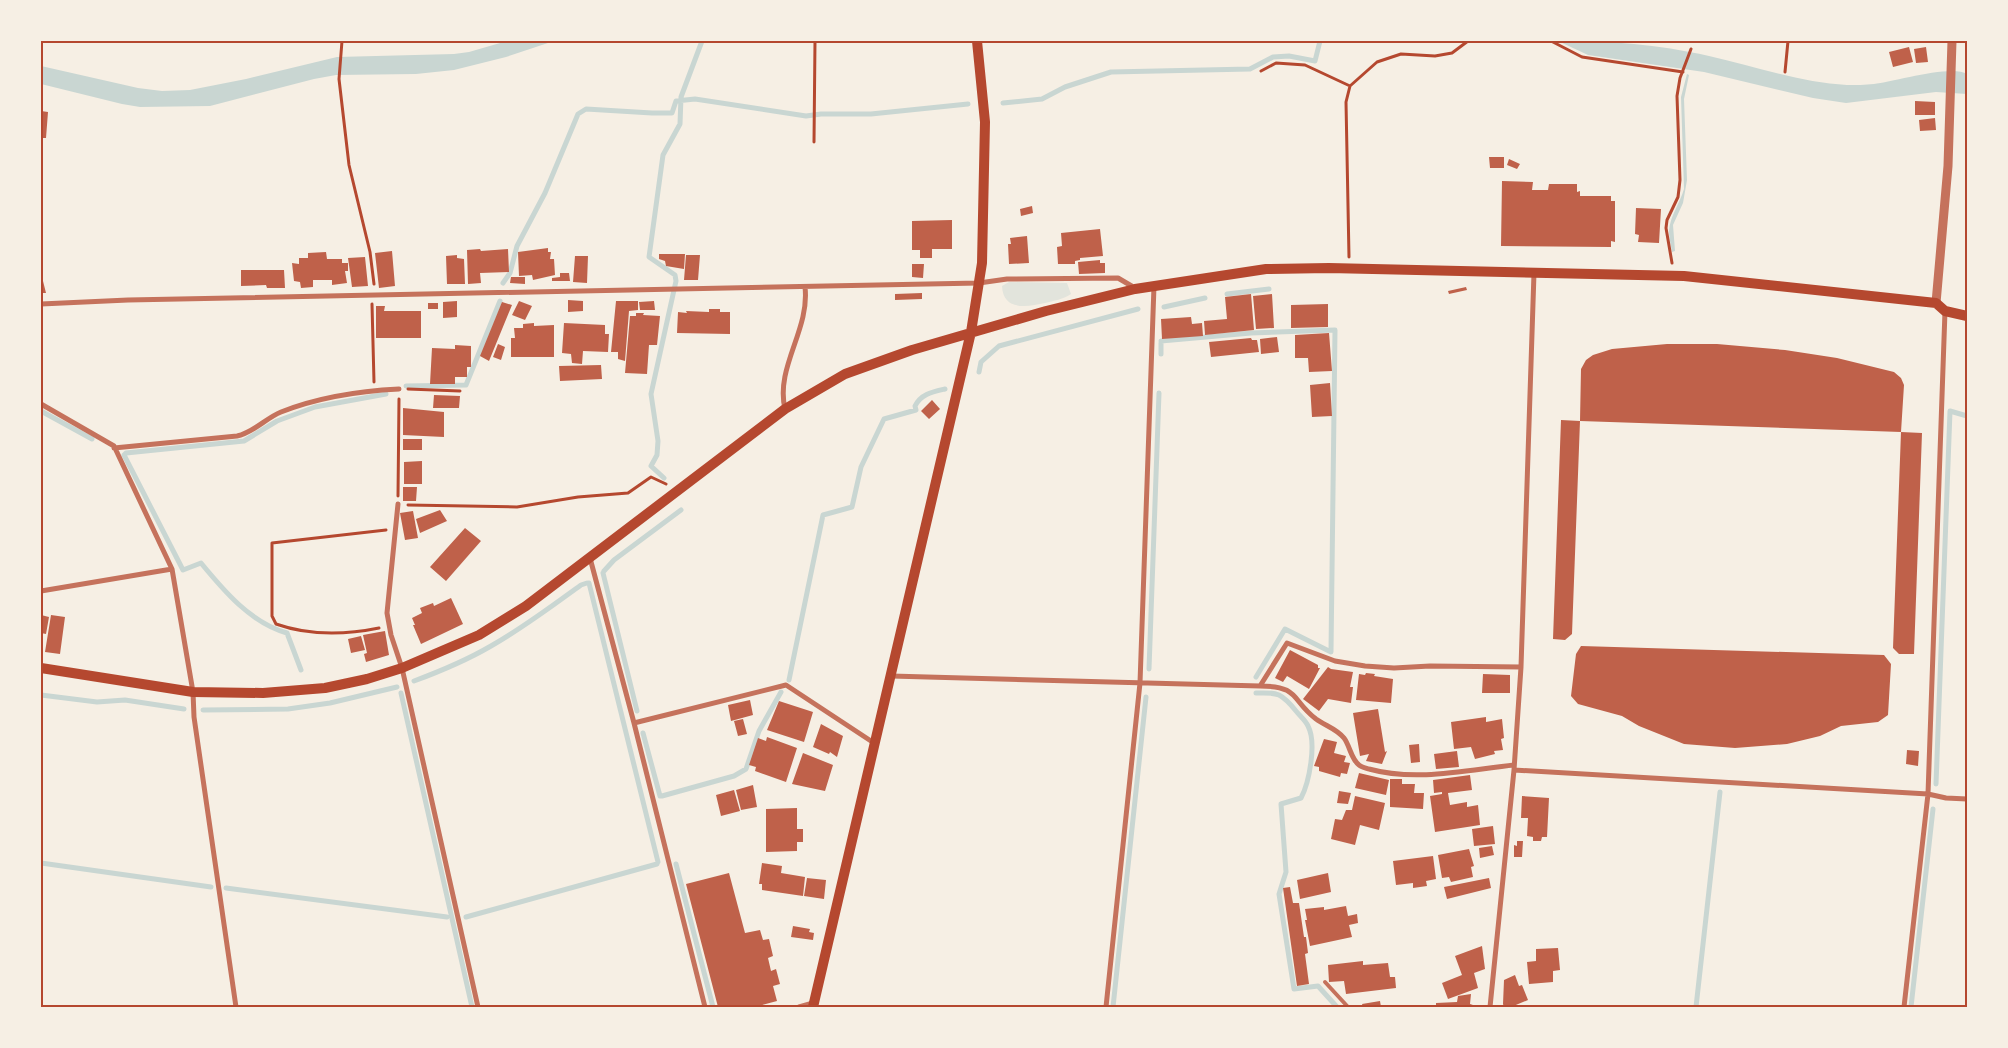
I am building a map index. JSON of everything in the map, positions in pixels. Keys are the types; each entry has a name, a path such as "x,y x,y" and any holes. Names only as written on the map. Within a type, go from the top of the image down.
{"main road":[{"path":"813,1005 971,332 982,263 985,122 977,41"},
{"path":"41,668 193,692 263,693 325,688 367,679 402,668 479,635 526,606 785,409 845,374 874,362 971,332 1135,289 1266,269 1674,276 1936,303 1945,311 1967,316"}],"street":[{"path":"1936,303 1948,166 1952,41"},
{"path":"1490,1007 1514,768 1521,667 1534,273"},
{"path":"41,304 128,300 979,283 1006,279 1118,278 1135,289"},
{"path":"1106,1007 1140,683 1154,286"},
{"path":"785,409 782,395 792,352 806,310 805,287"},
{"path":"1904,1007 1928,794 1945,311"},
{"path":"114,448 244,435 278,413 316,400 374,390 399,389"},
{"path":"41,404 114,446 172,569 193,692 194,718 236,1007"},
{"path":"398,504 387,603 389,626 402,668 478,1007"},
{"path":"590,558 634,723 705,1007"},
{"path":"41,591 172,569"},
{"path":"1260,686 1287,643 1336,661 1365,666 1394,668 1430,666 1521,667"},
{"path":"890,676 1284,688 1295,695 1316,718 1339,732 1346,740 1351,755 1359,766 1378,771 1424,774 1514,768 1928,794 1946,798 1967,799"},
{"path":"634,723 786,684 874,744"},
{"path":"799,1007 813,1005"}],"lane":[{"path":"1325,982 1348,1007"}],"path":[{"path":"342,41 339,79 349,165 370,252 374,295 374,390"},
{"path":"814,142 815,41"},
{"path":"1350,269 1346,102 1350,86 1377,62 1401,54 1435,56 1452,53 1468,41"},
{"path":"1551,41 1582,57 1683,72"},
{"path":"1785,72 1788,41"},
{"path":"1674,276 1666,228 1679,190 1677,96 1690,49"},
{"path":"1261,71 1276,63 1305,65 1350,86"},
{"path":"460,390 399,389 398,504 517,507 578,497 628,493 651,477 679,489"},
{"path":"389,626 361,632 330,634 302,631 276,624 272,616 272,543 395,529"}],"shaded area":[{"path":"507,41 554,41 506,57 454,70 416,74 336,75 210,106 140,107 41,84 41,66 138,88 162,91 190,90 246,79 337,57 454,54 469,52"},
{"path":"1558,41 1616,43 1671,49 1709,56 1795,78 1830,84 1874,84 1922,74 1959,71 1967,74 1967,94 1936,92 1846,103 1813,98 1704,72 1588,55"},
{"path":"1687,74 1689,75 1684,99 1687,180 1683,203 1673,225 1675,251 1672,252 1669,234 1670,225 1684,189 1681,97"},
{"path":"1009,282 1067,283 1071,294 1062,299 1031,306 1017,305 1007,300 1003,294 1002,286"}],"building":[{"path":"1909,47 1913,62 1893,67 1889,52"},
{"path":"1926,47 1928,62 1916,63 1914,49"},
{"path":"1915,101 1935,102 1935,115 1915,115"},
{"path":"41,111 48,112 46,138 41,138"},
{"path":"1935,118 1936,130 1920,131 1919,120"},
{"path":"1489,157 1504,157 1504,168 1490,168"},
{"path":"1509,159 1520,164 1517,169 1507,165"},
{"path":"1502,181 1533,182 1532,190 1548,190 1549,184 1577,184 1577,192 1580,191 1580,196 1611,196 1611,201 1615,201 1615,242 1611,241 1611,247 1501,246"},
{"path":"1032,206 1033,213 1021,216 1020,209"},
{"path":"1636,208 1661,209 1659,243 1638,242 1639,235 1635,234"},
{"path":"952,220 952,249 932,249 932,258 920,258 920,250 912,250 912,221"},
{"path":"1100,229 1103,256 1080,258 1080,260 1075,261 1075,264 1058,264 1057,247 1062,246 1061,233"},
{"path":"1027,236 1029,263 1009,264 1008,244 1011,244 1010,238"},
{"path":"548,248 548,252 551,252 550,259 554,259 555,275 533,280 532,275 519,276 518,252"},
{"path":"480,249 481,251 508,249 509,272 480,273 481,283 468,284 467,250"},
{"path":"392,251 395,286 379,288 375,253"},
{"path":"326,252 327,259 342,259 342,263 348,263 348,271 345,271 347,283 332,285 332,280 313,280 313,287 301,288 300,282 294,281 292,263 299,264 299,258 308,258 308,253"},
{"path":"659,254 685,254 684,269 666,266 665,261 659,259"},
{"path":"457,255 457,258 464,259 465,284 447,284 446,256"},
{"path":"686,255 700,255 698,280 684,280"},
{"path":"575,256 588,256 587,283 573,282"},
{"path":"365,257 368,286 352,287 348,258"},
{"path":"1100,260 1100,263 1105,263 1105,273 1079,274 1078,262"},
{"path":"912,264 924,264 923,278 912,277"},
{"path":"241,270 284,270 285,288 267,288 266,285 241,286"},
{"path":"560,273 569,273 570,281 552,281 552,278 560,277"},
{"path":"42,277 46,293 41,293"},
{"path":"511,277 525,277 525,284 510,283"},
{"path":"1466,287 1467,290 1449,294 1448,291"},
{"path":"922,293 922,299 895,300 895,294"},
{"path":"1251,294 1254,330 1205,335 1204,321 1227,319 1225,297"},
{"path":"1272,294 1274,328 1256,329 1253,296"},
{"path":"568,300 583,301 583,311 568,312"},
{"path":"457,301 457,317 443,318 443,302"},
{"path":"519,301 532,306 525,320 512,315"},
{"path":"616,301 638,301 638,310 629,311 625,361 618,359 618,352 611,352"},
{"path":"654,301 655,310 640,310 639,302"},
{"path":"502,302 512,305 489,361 480,356"},
{"path":"428,303 438,303 438,309 428,309"},
{"path":"1328,304 1328,327 1291,328 1291,305"},
{"path":"376,306 385,306 384,311 421,311 421,338 376,338"},
{"path":"709,309 720,309 720,312 730,312 730,334 677,333 678,312 709,312"},
{"path":"636,313 660,316 657,345 649,345 647,374 625,373 630,316 636,316"},
{"path":"1191,317 1192,324 1202,323 1203,336 1162,339 1161,319"},
{"path":"534,323 534,326 554,325 554,357 511,357 511,338 515,338 514,328 523,328 523,324"},
{"path":"564,323 605,325 605,334 609,334 608,352 583,351 582,364 572,363 571,354 562,353"},
{"path":"1329,333 1332,371 1309,372 1308,358 1295,358 1295,335"},
{"path":"1277,337 1279,352 1261,354 1260,339"},
{"path":"1251,338 1252,340 1257,340 1259,352 1211,357 1209,342"},
{"path":"498,344 505,347 501,360 493,357"},
{"path":"1667,344 1717,344 1785,350 1837,358 1894,372 1901,378 1904,385 1901,432 1580,421 1581,369 1586,360 1593,355 1612,349"},
{"path":"455,345 471,346 471,367 467,367 467,377 455,377 455,384 430,384 432,348 455,349"},
{"path":"601,365 602,379 560,381 559,366"},
{"path":"1330,383 1332,416 1312,417 1310,385"},
{"path":"434,395 460,396 459,408 433,408"},
{"path":"932,400 940,409 929,419 921,411"},
{"path":"403,408 444,412 444,437 403,435"},
{"path":"1561,420 1580,421 1572,634 1565,640 1553,639"},
{"path":"1901,432 1922,433 1914,654 1899,654 1893,648"},
{"path":"403,439 422,439 422,450 403,450"},
{"path":"422,461 422,484 404,484 404,462"},
{"path":"403,487 417,487 416,501 403,501"},
{"path":"440,510 447,521 420,533 416,519"},
{"path":"413,511 418,538 405,540 400,513"},
{"path":"465,528 481,541 446,581 430,567"},
{"path":"451,598 463,624 421,644 412,618 422,613 420,608 433,603 434,606"},
{"path":"41,615 49,617 46,634 41,633"},
{"path":"51,615 65,617 60,654 45,652"},
{"path":"385,631 389,655 366,662 364,654 367,653 363,635"},
{"path":"361,636 365,650 351,653 348,639"},
{"path":"1581,646 1884,655 1891,664 1888,715 1878,722 1841,726 1820,736 1787,744 1735,748 1684,744 1639,726 1622,716 1578,704 1571,696 1576,654"},
{"path":"1290,650 1318,665 1318,668 1320,668 1309,689 1287,676 1283,682 1275,678"},
{"path":"1328,667 1353,672 1350,687 1353,687 1351,703 1328,699 1319,711 1303,699"},
{"path":"1366,673 1393,679 1391,703 1356,700 1359,674 1365,675"},
{"path":"1483,674 1510,675 1510,693 1482,693"},
{"path":"750,700 753,715 731,721 728,705"},
{"path":"779,701 813,712 804,742 767,730"},
{"path":"1378,709 1385,752 1387,751 1382,764 1366,761 1369,754 1360,756 1353,713"},
{"path":"1486,717 1486,722 1502,719 1504,738 1501,739 1503,750 1494,751 1495,754 1475,759 1471,747 1454,749 1451,722"},
{"path":"743,719 747,734 738,736 734,721"},
{"path":"821,724 843,736 837,757 830,752 829,754 813,747"},
{"path":"767,737 797,748 786,782 755,771 756,767 749,765 758,738 766,741"},
{"path":"1324,739 1337,742 1334,753 1346,756 1344,762 1350,763 1347,774 1341,773 1340,777 1319,771 1319,767 1314,766"},
{"path":"1419,744 1420,762 1411,763 1409,745"},
{"path":"1907,750 1919,751 1918,766 1906,764"},
{"path":"1457,751 1459,767 1436,769 1434,754"},
{"path":"803,753 833,765 825,791 792,784"},
{"path":"1359,773 1389,780 1386,795 1355,788"},
{"path":"1470,775 1472,790 1448,793 1450,805 1467,802 1467,807 1478,805 1480,825 1435,832 1430,796 1442,794 1442,792 1434,793 1433,780"},
{"path":"1390,779 1402,779 1402,784 1415,784 1414,793 1424,793 1423,809 1390,807"},
{"path":"753,785 757,807 741,810 736,790"},
{"path":"734,790 740,811 721,816 716,795"},
{"path":"1339,791 1351,793 1348,804 1337,803"},
{"path":"1355,796 1385,803 1379,830 1360,825 1355,845 1331,839 1335,819 1342,820 1346,810 1352,810"},
{"path":"1522,796 1549,798 1547,837 1542,837 1541,841 1533,841 1533,837 1527,836 1528,818 1521,818"},
{"path":"797,808 797,829 803,829 803,842 797,842 797,851 766,852 766,809"},
{"path":"1493,826 1495,844 1474,846 1472,829"},
{"path":"1517,841 1523,841 1522,857 1514,857 1514,845 1517,846"},
{"path":"1492,846 1494,855 1480,858 1479,848"},
{"path":"1469,849 1474,866 1471,867 1473,877 1451,882 1449,877 1442,878 1438,855"},
{"path":"1433,856 1436,879 1426,881 1427,886 1413,888 1413,883 1396,885 1393,861"},
{"path":"762,863 782,866 781,873 805,877 803,896 762,890 762,884 759,884"},
{"path":"729,873 745,933 760,930 763,940 769,939 773,956 768,958 771,971 776,969 780,984 773,986 777,1001 755,1007 718,1007 686,884"},
{"path":"1328,873 1331,892 1300,899 1297,880"},
{"path":"807,878 826,880 824,899 804,896"},
{"path":"1489,878 1491,888 1447,899 1444,887"},
{"path":"1290,887 1293,903 1299,903 1308,953 1305,954 1309,984 1297,986 1283,888"},
{"path":"1346,906 1348,916 1357,914 1358,923 1349,925 1352,937 1310,946 1305,909 1324,907 1324,910"},
{"path":"793,926 810,929 809,932 814,933 813,940 791,937"},
{"path":"1482,946 1485,969 1474,973 1478,988 1448,999 1442,983 1462,975 1455,956"},
{"path":"1558,948 1560,970 1553,971 1553,982 1529,984 1527,962 1536,961 1536,949"},
{"path":"1363,961 1363,965 1388,963 1390,977 1395,977 1396,988 1346,994 1344,981 1329,982 1328,965"},
{"path":"1515,975 1519,986 1522,985 1528,1000 1511,1007 1504,1007 1504,980"},
{"path":"1471,994 1470,1004 1479,1007 1436,1007 1436,1003 1457,1002 1458,996"},
{"path":"1380,1001 1381,1007 1363,1007 1362,1004"}],"waterway":[{"path":"664,478 651,466 657,455 658,441 651,394 676,281 675,275 649,257 663,155 680,124 681,97 702,41"},
{"path":"1003,103 1042,99 1065,87 1111,72 1250,69 1273,57 1289,56 1315,61 1320,41"},
{"path":"503,283 510,273 517,246 545,193 578,114 586,109 672,113 676,101 695,99 806,116 821,114 871,114 968,104"},
{"path":"1227,294 1269,289"},
{"path":"1164,307 1205,298"},
{"path":"406,386 466,385 500,301"},
{"path":"979,372 981,362 999,346 1138,309"},
{"path":"1161,341 1251,333 1335,330 1331,652 1285,629 1256,677"},
{"path":"1161,343 1161,354"},
{"path":"789,680 823,515 852,507 861,467 884,419 916,410 917,402 924,396 945,389"},
{"path":"1149,669 1159,393"},
{"path":"301,670 287,633 262,622 250,614 229,595 201,563 183,570 124,455 126,453 244,441 277,421 315,407 386,394"},
{"path":"41,411 92,439"},
{"path":"1936,784 1950,411 1967,416"},
{"path":"604,571 614,560 681,510"},
{"path":"603,573 637,711"},
{"path":"414,681 454,665 491,646 581,585 587,583"},
{"path":"589,583 658,862"},
{"path":"203,710 288,709 330,703 397,687"},
{"path":"662,796 734,776 746,769 759,731 781,692"},
{"path":"401,693 472,1007"},
{"path":"1256,693 1273,693 1284,698 1306,722 1311,733 1311,763 1304,791 1301,798 1281,804 1286,872 1279,894 1294,989 1318,986 1337,1007"},
{"path":"41,695 97,702 125,700 184,709"},
{"path":"1113,1007 1146,697"},
{"path":"643,733 660,796"},
{"path":"1696,1007 1720,792"},
{"path":"1911,1007 1933,809"},
{"path":"41,863 211,887"},
{"path":"466,917 657,864"},
{"path":"676,864 713,1007"},
{"path":"226,888 447,917"}]}
